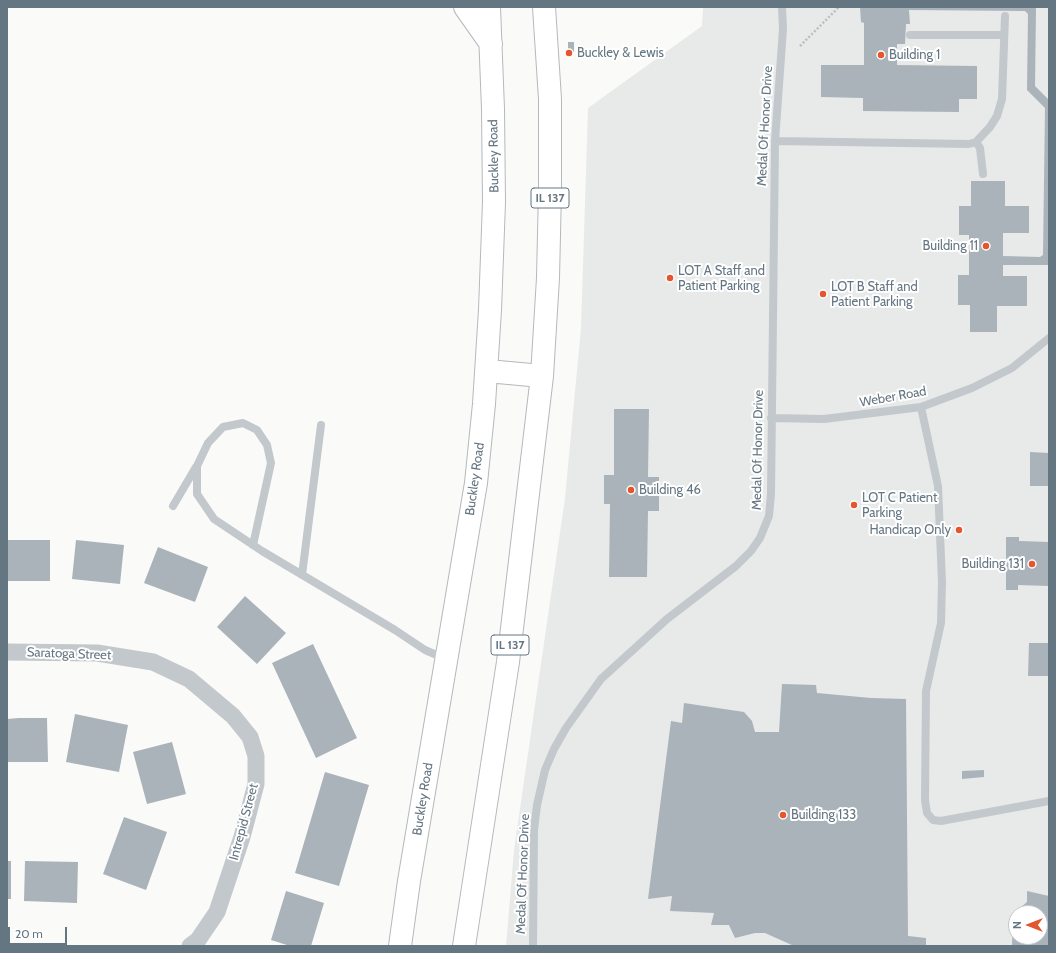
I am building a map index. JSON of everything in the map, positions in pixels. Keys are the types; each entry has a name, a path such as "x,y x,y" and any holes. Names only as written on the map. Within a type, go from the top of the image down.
{"highway":[{"path":"465,7 491,44"},
{"name":"Buckley Road","path":"400,946 476,483 487,371 494,202 489,7"},
{"name":"IL 137","path":"464,946 508,662 542,376 548,278 550,191 550,99 544,7"},
{"path":"487,371 542,376"}],"street":[{"name":"Saratoga Street","path":"7,652 97,653 153,662 189,679 215,700"},
{"name":"Intrepid Street","path":"190,946 198,940 217,912 242,837 256,784 256,756 250,737 233,716 215,700"}],"lane":[{"name":"Medal Of Honor Drive","path":"533,946 534,830 537,805 545,770 554,749 566,728 601,679 667,619 736,566 751,551 760,538 768,516 772,418 775,141 782,7"},
{"path":"775,141 969,144 976,142 990,127 997,116 1002,99 1005,16"},
{"path":"910,35 1004,35"},
{"path":"976,142 980,148 983,174"},
{"name":"Weber Road","path":"772,418 824,419 921,407 972,388 1012,368 1049,338"},
{"path":"921,407 938,486 942,582 941,623 926,691 925,800 927,813 933,820 941,821 1049,801"},
{"path":"173,506 197,466 208,443 223,427 243,423 257,430 267,445 271,463 253,546"},
{"path":"302,575 321,426"},
{"path":"197,466 197,494 214,519 253,546 425,650 446,660"}],"path":[{"path":"800,46 839,7"}],"shaded area":[{"path":"703,7 1049,7 1049,946 506,946 514,850 565,498 581,328 588,108 702,26"}],"building":[{"path":"860,7 1036,7 1035,86 1049,100 1049,265 1003,265 1003,276 1027,276 1027,306 997,306 997,332 970,332 970,305 958,305 958,275 969,275 969,235 959,235 959,206 971,206 971,181 1005,181 1005,206 1029,206 1029,233 1003,233 1003,256 1040,257 1043,255 1045,108 1027,90 1028,14 1025,11 909,10 910,24 906,24 905,44 897,44 897,65 977,66 977,99 959,99 959,112 863,111 863,98 821,97 821,65 864,65 864,23 861,22"},
{"path":"568,42 574,42 574,52 568,52"},
{"name":"Building 46","path":"614,409 649,409 648,477 659,477 659,511 648,511 647,577 609,577 610,504 604,504 604,475 614,475"},
{"path":"1030,452 1049,453 1049,486 1030,486"},
{"name":"Building 131","path":"1006,537 1019,537 1019,541 1049,542 1049,586 1018,585 1018,590 1006,590"},
{"path":"7,540 50,540 50,581 7,581"},
{"path":"76,540 124,545 120,584 72,579"},
{"path":"158,547 208,567 195,602 144,583"},
{"path":"245,596 286,633 257,664 217,627"},
{"path":"1029,643 1049,643 1049,676 1028,676"},
{"path":"313,644 357,738 316,758 272,663"},
{"name":"Building 133","path":"782,684 816,685 817,693 871,698 906,699 908,936 926,938 926,946 794,946 765,933 755,933 735,938 729,925 711,925 714,913 670,911 672,896 648,899 671,721 682,723 684,703 744,712 752,721 755,732 779,732"},
{"path":"75,714 128,725 119,772 66,762"},
{"path":"47,718 48,762 7,762 7,719"},
{"path":"172,742 186,794 147,804 133,752"},
{"path":"984,770 984,777 962,779 962,771"},
{"path":"325,772 369,785 339,886 295,873"},
{"path":"124,817 167,832 146,890 103,874"},
{"path":"7,861 11,861 11,899 7,899"},
{"path":"25,861 78,862 77,903 24,901"},
{"path":"286,891 324,903 311,946 290,946 271,940"},
{"path":"1027,891 1049,896 1049,946 1012,946 1048,945 1048,905 1024,905 1027,902"}],"place":[{"name":"Buckley & Lewis","path":"569,53"},
{"name":"Building 1","path":"881,55"},
{"name":"Building 11","path":"986,246"},
{"name":"LOT A Staff and Patient Parking","path":"670,278"},
{"name":"LOT B Staff and Patient Parking","path":"823,294"},
{"name":"Building 46","path":"631,490"},
{"name":"LOT C Patient Parking","path":"854,505"},
{"name":"Handicap Only","path":"959,530"},
{"name":"Building 131","path":"1032,564"},
{"name":"Building 133","path":"783,815"}]}
